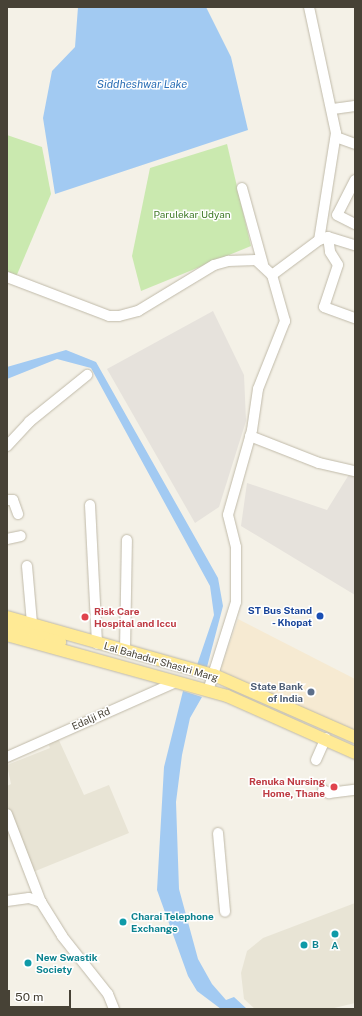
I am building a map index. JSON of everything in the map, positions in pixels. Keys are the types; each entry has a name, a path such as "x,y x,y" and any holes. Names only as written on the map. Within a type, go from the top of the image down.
{"main road":[{"name":"Lal Bahadur Shastri Marg","path":"7,617 32,623 97,644 125,650 214,676 355,737"},
{"path":"7,628 108,653 125,650"},
{"name":"Lal Bahadur Shastri Marg","path":"7,634 120,664 208,691 326,738 355,753"},
{"path":"108,653 120,664"}],"street":[{"path":"309,7 333,109 336,137 323,239 338,265 324,307 355,316"},
{"path":"333,109 355,106"},
{"path":"336,137 355,144"},
{"path":"355,180 337,215 355,224"},
{"path":"208,691 214,676 236,602 236,548 228,515 250,436 258,388 285,321 272,274 263,264 242,188"},
{"path":"272,274 323,239 355,245"},
{"path":"7,277 109,316 119,316 138,311 214,265 244,259 263,264"},
{"path":"7,446 29,422 87,375"},
{"path":"250,436 319,463 355,472"},
{"path":"7,500 13,500 18,514"},
{"path":"90,505 97,644"},
{"path":"7,539 21,536"},
{"path":"125,650 127,540"},
{"path":"27,566 32,623"},
{"name":"Edalji Rd","path":"7,756 176,682"},
{"path":"316,760 326,738"},
{"path":"323,790 329,793 355,790"},
{"path":"7,814 42,902 62,936 108,994 114,1009"},
{"path":"218,832 225,912"},
{"path":"7,901 29,898 42,902"}],"shaded area":[{"path":"213,311 244,375 246,421 219,507 195,523 107,369"},
{"path":"353,468 355,468 355,595 241,526 247,483 327,510"},
{"path":"238,619 355,679 355,734 224,674 221,668"},
{"path":"57,736 84,795 109,785 129,833 33,872 7,804 7,786 11,784 7,765 50,748 47,740"},
{"path":"355,903 355,1003 330,1009 255,1009 244,999 241,973 247,951 263,938"}],"green space":[{"path":"7,135 42,147 51,194 16,277 7,273"},
{"name":"Parulekar Udyan","path":"227,144 251,246 141,291 132,256 150,168"}],"water":[{"name":"Siddheshwar Lake","path":"78,7 206,7 231,57 248,130 55,194 43,118 52,71 75,47"},
{"path":"66,350 96,362 218,578 223,606 207,667 197,665 214,615 210,586 91,368 57,359 7,379 7,367"},
{"path":"183,691 202,697 190,718 182,755 176,802 179,889 198,959 212,984 226,1000 234,997 247,1009 221,1009 197,991 188,976 157,890 164,767"}],"place":[{"name":"ST Bus Stand - Khopat","path":"320,616"},
{"name":"Risk Care Hospital and Iccu","path":"85,617"},
{"name":"State Bank of India","path":"311,692"},
{"name":"Renuka Nursing Home, Thane","path":"334,787"},
{"name":"Charai Telephone Exchange","path":"123,922"},
{"name":"A","path":"335,934"},
{"name":"B","path":"304,945"},
{"name":"New Swastik Society","path":"28,963"}]}
